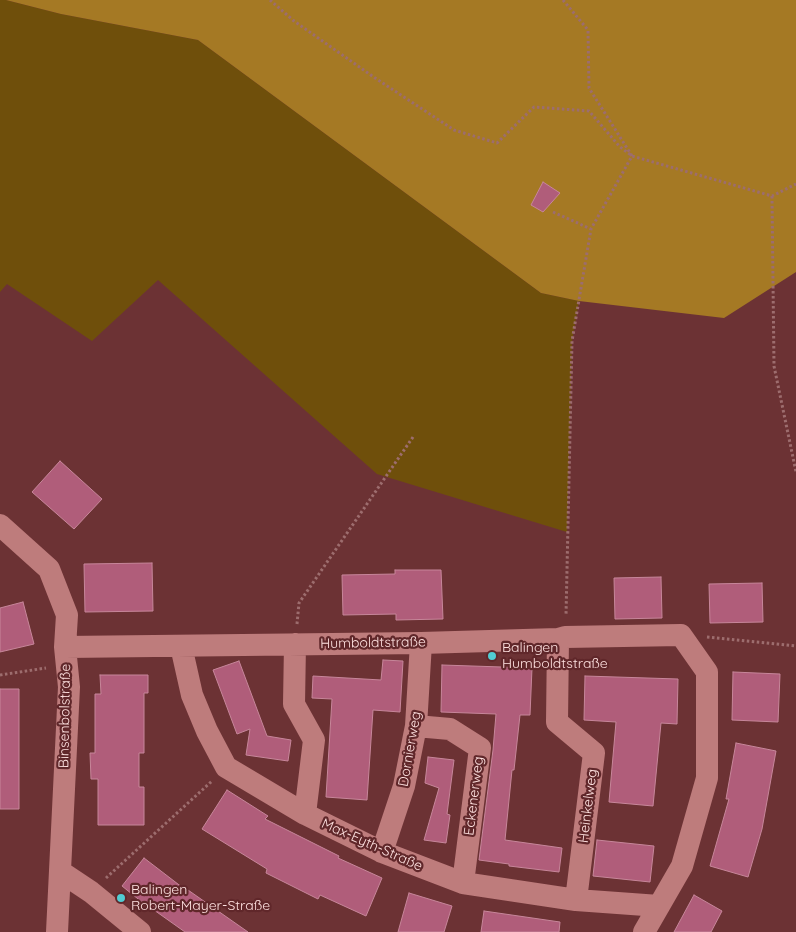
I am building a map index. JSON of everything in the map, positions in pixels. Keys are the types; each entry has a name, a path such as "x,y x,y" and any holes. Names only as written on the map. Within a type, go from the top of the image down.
{"street":[{"name":"Binsenbolstraße","path":"0,525 49,569 67,616 65,647 69,687 57,932"},
{"name":"Humboldtstraße","path":"65,647 421,642 681,635"},
{"path":"644,932 682,866 707,778 706,672 681,635"},
{"name":"Heinkelweg","path":"562,638 557,722 594,753 576,900"},
{"name":"Dornierweg","path":"382,852 404,786 416,726 421,642"},
{"path":"296,644 294,704 314,740 305,814"},
{"path":"181,646 192,695 207,731 226,767"},
{"name":"Eckenerweg","path":"416,726 450,729 480,748 463,883"},
{"name":"Max-Eyth-Straße","path":"226,767 305,814 382,852 463,883 576,900 659,906"},
{"path":"60,872 91,892 140,932"}],"path":[{"path":"270,0 294,21 375,78 454,130 497,143 534,107 589,111 620,146 632,156 772,196 796,184"},
{"path":"563,0 588,30 589,88 632,156"},
{"path":"562,638 572,341 591,230 632,156"},
{"path":"772,196 774,366 796,472"},
{"path":"553,212 591,230"},
{"path":"296,644 299,603 413,437"},
{"path":"681,635 796,646"},
{"path":"0,674 35,668"},
{"path":"91,892 226,767"}],"shaded area":[{"path":"0,0 61,14 198,40 541,293 579,301 572,341 567,532 377,474 158,280 92,341 7,284 0,292"},
{"path":"6,0 796,0 796,272 724,318 579,301 541,293 198,40 61,14"}],"building":[{"path":"543,182 560,193 543,212 531,205"},
{"path":"60,461 102,499 74,529 32,492"},
{"path":"152,563 153,611 85,612 84,564"},
{"path":"395,570 441,570 443,619 396,620 396,614 343,615 342,575 395,574"},
{"path":"661,577 662,618 615,619 614,578"},
{"path":"762,583 763,622 710,623 709,584"},
{"path":"23,602 34,644 0,652 0,608"},
{"path":"383,660 403,661 400,712 373,710 367,800 326,797 332,699 312,698 313,676 381,680"},
{"path":"239,661 267,736 291,740 288,761 246,755 250,729 237,734 213,670"},
{"path":"442,665 532,668 530,715 520,715 505,840 562,848 559,872 479,860 496,714 441,712"},
{"path":"733,672 780,674 778,722 732,720"},
{"path":"100,675 148,675 148,693 144,693 144,753 139,753 139,787 144,787 144,825 98,825 98,779 91,779 90,753 95,753 95,694 101,694"},
{"path":"585,676 678,679 677,724 661,723 653,806 609,802 616,722 584,720"},
{"path":"0,689 19,689 19,809 0,809"},
{"path":"736,743 776,751 762,829 748,877 710,866 729,799 726,799"},
{"path":"428,757 454,760 447,814 450,815 446,843 424,840 439,788 425,783"},
{"path":"227,790 268,816 265,819 339,856 338,858 382,878 366,916 320,895 318,899 266,873 267,869 202,829"},
{"path":"597,840 654,846 650,882 593,876"},
{"path":"144,858 187,891 248,932 185,932 153,911 122,886"},
{"path":"409,893 452,906 444,932 398,932"},
{"path":"694,895 722,911 711,932 674,932"},
{"path":"484,911 560,922 559,932 481,932"}],"place":[{"name":"Balingen Humboldtstraße","path":"492,656"},
{"name":"Balingen Robert-Mayer-Straße","path":"121,898"}]}
